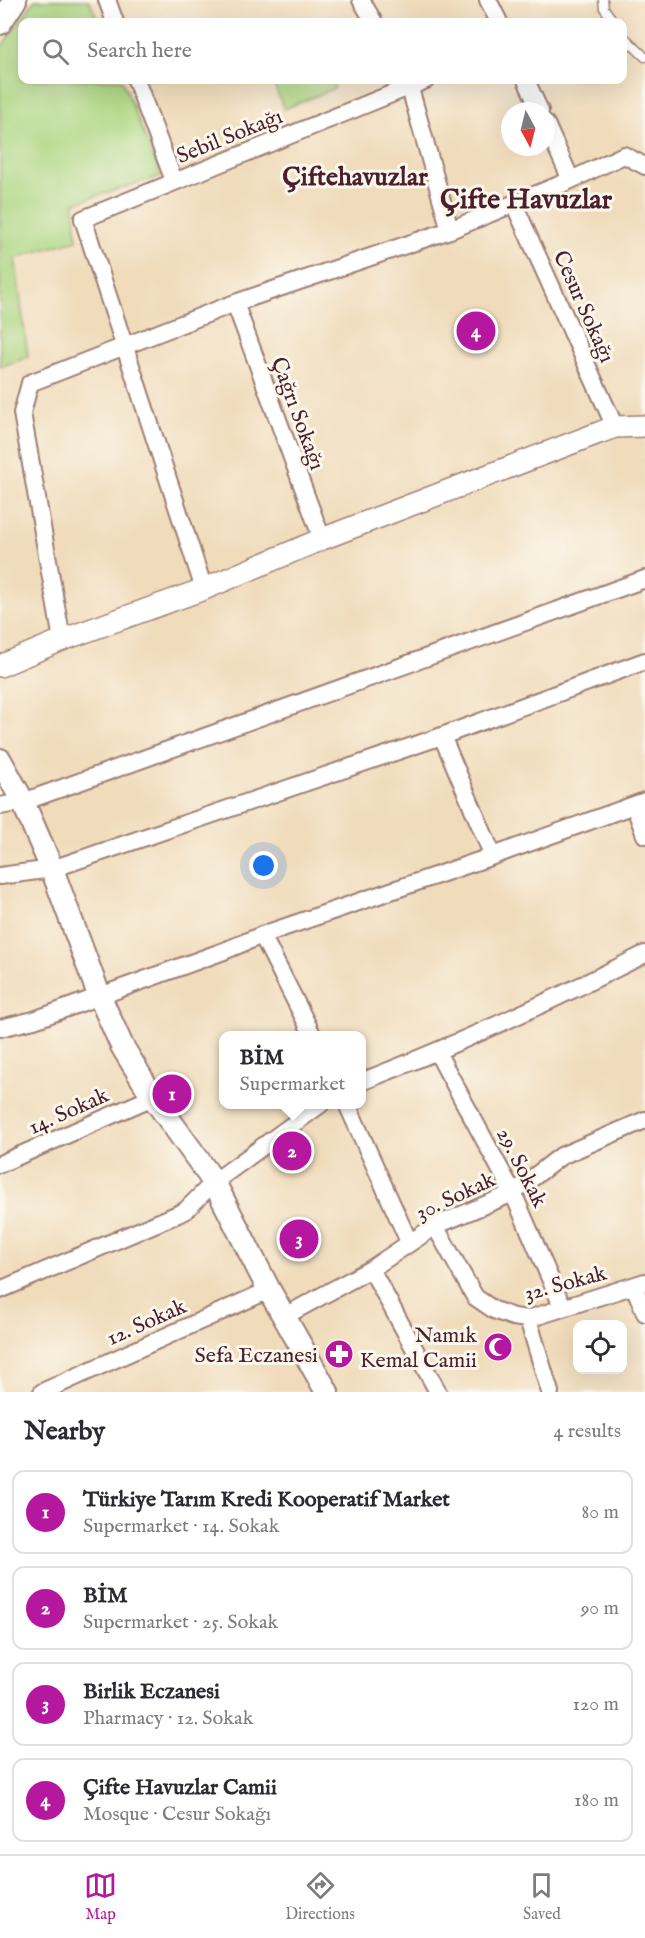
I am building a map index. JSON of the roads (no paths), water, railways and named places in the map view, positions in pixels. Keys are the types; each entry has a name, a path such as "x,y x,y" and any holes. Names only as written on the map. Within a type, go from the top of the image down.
{"main road":[{"path":"0,23 15,0"},
{"path":"0,760 23,802 52,868 99,996 122,1046 153,1097 214,1182 269,1290 325,1391"}],"street":[{"path":"107,0 114,18"},
{"path":"362,0 372,18"},
{"path":"488,0 497,18"},
{"path":"138,84 174,181"},
{"path":"408,84 450,230"},
{"name":"Sebil Sokağı","path":"125,346 87,237 83,219 408,84"},
{"path":"528,84 536,102"},
{"path":"555,144 571,180"},
{"path":"62,640 22,413 30,383 235,303 450,230 571,180 624,155 645,166"},
{"name":"Cesur Sokağı","path":"514,204 615,427"},
{"name":"Çağrı Sokağı","path":"235,303 322,539"},
{"path":"125,346 204,589"},
{"path":"0,666 62,640 204,589 322,539 615,427 645,426"},
{"path":"0,806 23,802 645,579"},
{"path":"0,876 52,868 442,736 645,662"},
{"path":"442,736 493,856"},
{"path":"0,1028 34,1020 262,935 639,803 645,835"},
{"path":"262,935 311,1031"},
{"path":"366,1080 437,1052 555,1000 645,954"},
{"name":"29. Sokak","path":"437,1052 513,1193 562,1306"},
{"name":"14. Sokak","path":"0,1164 153,1097"},
{"path":"0,1290 185,1211 214,1182 314,1109"},
{"path":"349,1109 409,1242"},
{"name":"30. Sokak","path":"285,1316 371,1269 435,1226 513,1193 561,1156 645,1120"},
{"name":"32. Sokak","path":"435,1226 476,1297 494,1310 513,1317 528,1318 640,1284"},
{"path":"371,1269 438,1392"},
{"path":"640,1284 645,1313"},
{"name":"12. Sokak","path":"42,1392 269,1290"},
{"path":"528,1318 550,1392"}],"lane":[{"path":"603,0 604,8 611,18"},
{"path":"627,40 645,57"}],"place":[{"name":"Çifte Havuzlar Camii","path":"476,331"},
{"name":"Türkiye Tarım Kredi Kooperatif Market","path":"172,1094"},
{"name":"BİM","path":"292,1151"},
{"name":"Birlik Eczanesi","path":"299,1239"},
{"name":"Namık Kemal Camii","path":"498,1347"},
{"name":"Sefa Eczanesi","path":"339,1354"}],"district":[{"name":"Çiftehavuzlar","path":"355,176"},
{"name":"Çifte Havuzlar","path":"526,198"}]}
